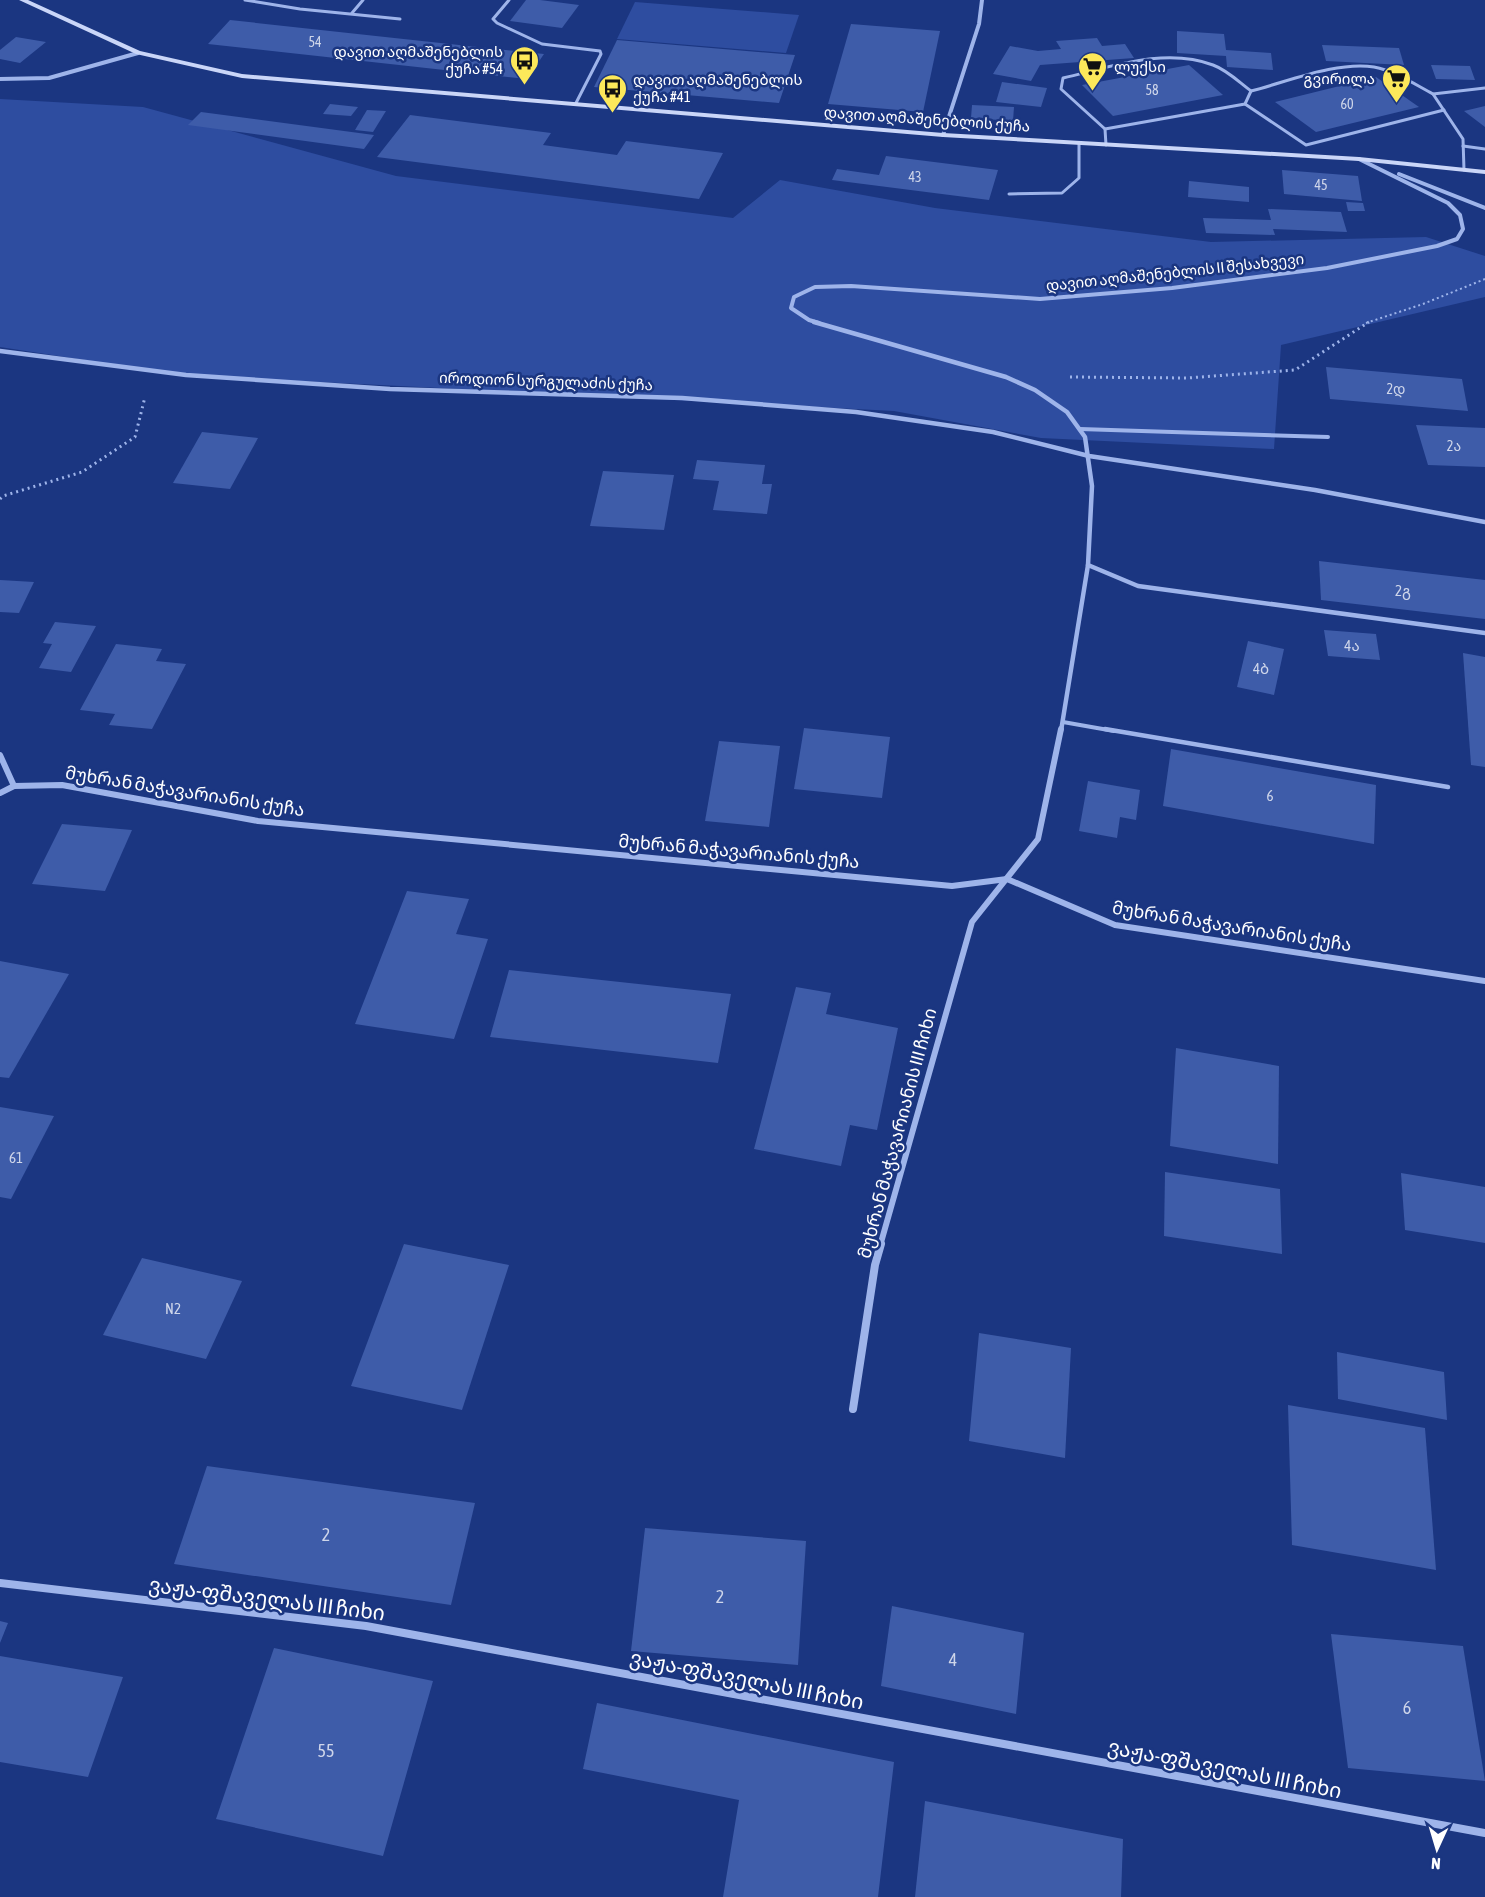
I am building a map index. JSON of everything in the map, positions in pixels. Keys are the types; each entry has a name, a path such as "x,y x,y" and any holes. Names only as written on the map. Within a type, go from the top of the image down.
{"street":[{"path":"943,135 979,24 982,0"},
{"name":"დავით აღმაშენებლის ქუჩა","path":"27,1 138,53 242,76 943,135 1359,159 1485,172"},
{"path":"0,79 49,78 138,53"},
{"path":"1359,159 1485,208"},
{"name":"დავით აღმაშენებლის II შესახვევი","path":"1007,879 1038,839 1063,722 1088,565 1092,486 1085,437 1066,412 1035,390 1006,377 808,320 791,308 794,297 815,287 833,286 1040,299 1172,288 1327,268 1437,246 1457,238 1463,229 1460,215 1448,203 1359,159"},
{"name":"იროდიონ სურგულაძის ქუჩა","path":"0,351 186,375 390,389 682,398 856,412 993,432 1089,456 1315,490 1485,522"},
{"path":"1088,565 1138,586 1485,633"},
{"path":"0,755 14,786 0,793"},
{"name":"მუხრან მაჭავარიანის ქუჩა","path":"14,786 62,785 258,820 929,884 952,886 1007,879 1115,925 1485,981"},
{"name":"მუხრან მაჭავარიანის III ჩიხი","path":"853,1409 875,1265 914,1121 972,922 1007,879"},
{"name":"ვაჟა-ფშაველას III ჩიხი","path":"0,1583 366,1626 1485,1833"}],"lane":[{"path":"244,0 300,9 400,19"},
{"path":"352,13 363,0"},
{"path":"508,0 493,19 497,23 542,44 600,51 601,54 576,104"},
{"path":"1106,145 1105,129 1061,89 1062,78 1164,57 1186,58 1214,65 1251,91 1354,66 1373,67 1390,72 1432,94 1463,139 1464,170"},
{"path":"1432,94 1485,88"},
{"path":"1245,104 1251,91"},
{"path":"1105,129 1245,104 1306,145 1444,110"},
{"path":"1009,194 1062,193 1079,178 1079,144"},
{"path":"1306,145 1307,156"},
{"path":"1463,146 1485,148"},
{"path":"1080,429 1328,437"},
{"path":"1063,722 1448,786"}],"path":[{"path":"1063,377 1187,378 1295,370 1368,322 1423,304 1485,279"},
{"path":"0,499 3,496 82,472 135,437 145,400 142,370"}],"shaded area":[{"path":"635,2 799,15 786,53 617,39"},
{"path":"0,99 143,107 396,176 733,218 780,180 935,208 1211,242 1426,237 1485,256 1485,297 1281,345 1274,449 1041,438 894,411 181,375 0,347"}],"building":[{"path":"526,0 579,5 562,28 510,21"},
{"path":"230,20 544,54 527,79 208,44"},
{"path":"851,24 940,31 923,112 828,104"},
{"path":"1177,31 1224,34 1226,50 1271,53 1273,70 1227,67 1226,56 1177,53"},
{"path":"16,37 46,42 20,63 0,59 0,50"},
{"path":"1097,38 1102,46 1125,44 1134,58 1040,65 1031,81 993,74 1010,46 1038,51 1061,49 1056,41"},
{"path":"617,40 795,55 779,103 594,87"},
{"path":"1322,45 1399,48 1404,65 1326,61"},
{"path":"1189,65 1223,95 1113,116 1082,85"},
{"path":"1431,65 1470,66 1475,80 1436,79"},
{"path":"1376,77 1419,107 1316,132 1275,102"},
{"path":"1002,82 1047,88 1041,107 996,102"},
{"path":"330,104 358,107 351,116 323,114"},
{"path":"972,105 1014,107 1013,121 971,118"},
{"path":"1485,106 1485,127 1464,111"},
{"path":"367,110 386,111 373,132 355,130"},
{"path":"201,112 374,135 364,149 188,125"},
{"path":"410,115 551,133 543,145 617,155 626,141 723,153 699,199 377,157"},
{"path":"886,156 998,170 989,200 832,180 837,169 879,175"},
{"path":"1282,170 1358,176 1362,201 1284,194"},
{"path":"1189,181 1249,187 1249,202 1188,197"},
{"path":"1346,202 1363,203 1365,211 1348,211"},
{"path":"1268,209 1341,212 1347,232 1273,229 1275,235 1206,233 1203,218 1271,220"},
{"path":"1326,367 1462,379 1468,411 1330,399"},
{"path":"1416,425 1485,428 1485,467 1428,465"},
{"path":"202,432 258,438 230,489 173,483"},
{"path":"697,460 765,465 762,484 772,484 767,514 713,510 719,481 693,479"},
{"path":"603,471 674,475 664,530 590,526"},
{"path":"1319,561 1485,580 1485,619 1321,600"},
{"path":"0,580 34,582 19,613 0,612"},
{"path":"55,622 96,626 71,672 39,668 52,644 43,643"},
{"path":"1324,630 1376,634 1380,660 1328,656"},
{"path":"1248,641 1284,649 1274,695 1237,687"},
{"path":"116,644 162,649 156,661 186,664 152,729 109,725 115,714 80,710"},
{"path":"1463,653 1485,657 1485,767 1471,765"},
{"path":"804,728 890,737 882,798 794,789"},
{"path":"719,741 780,746 769,827 705,821"},
{"path":"1171,749 1376,785 1374,844 1163,806"},
{"path":"1088,781 1140,790 1136,820 1120,817 1117,838 1079,831"},
{"path":"62,824 132,830 105,891 32,884"},
{"path":"407,891 469,899 456,934 488,939 454,1039 355,1024"},
{"path":"0,961 69,974 9,1078 0,1077"},
{"path":"509,970 731,994 718,1063 490,1037"},
{"path":"796,987 831,993 826,1014 898,1028 877,1130 850,1125 841,1166 754,1149"},
{"path":"1176,1048 1279,1066 1278,1164 1170,1146"},
{"path":"0,1107 54,1116 11,1199 0,1197"},
{"path":"1165,1172 1280,1189 1282,1254 1164,1236"},
{"path":"1401,1173 1485,1187 1485,1243 1405,1230"},
{"path":"404,1244 509,1265 462,1410 351,1386"},
{"path":"142,1258 242,1281 206,1359 103,1335"},
{"path":"979,1333 1071,1348 1065,1458 969,1441"},
{"path":"1337,1352 1444,1372 1447,1420 1338,1399"},
{"path":"1288,1405 1425,1428 1436,1570 1292,1545"},
{"path":"207,1466 475,1503 451,1605 174,1564"},
{"path":"645,1528 806,1541 798,1665 631,1651"},
{"path":"892,1606 1024,1633 1016,1714 881,1686"},
{"path":"0,1621 8,1623 0,1643"},
{"path":"1331,1634 1463,1646 1485,1781 1348,1768"},
{"path":"274,1648 433,1681 383,1856 216,1819"},
{"path":"0,1656 123,1677 88,1777 0,1762"},
{"path":"597,1703 894,1762 878,1897 723,1897 739,1800 583,1769"},
{"path":"925,1801 1123,1839 1121,1897 915,1897"}],"place":[{"name":"დავით აღმაშენებლის ქუჩა #54","path":"524,86"},
{"name":"ლუქსი","path":"1093,92"},
{"name":"გვირილა","path":"1396,104"},
{"name":"დავით აღმაშენებლის ქუჩა #41","path":"612,114"}]}
